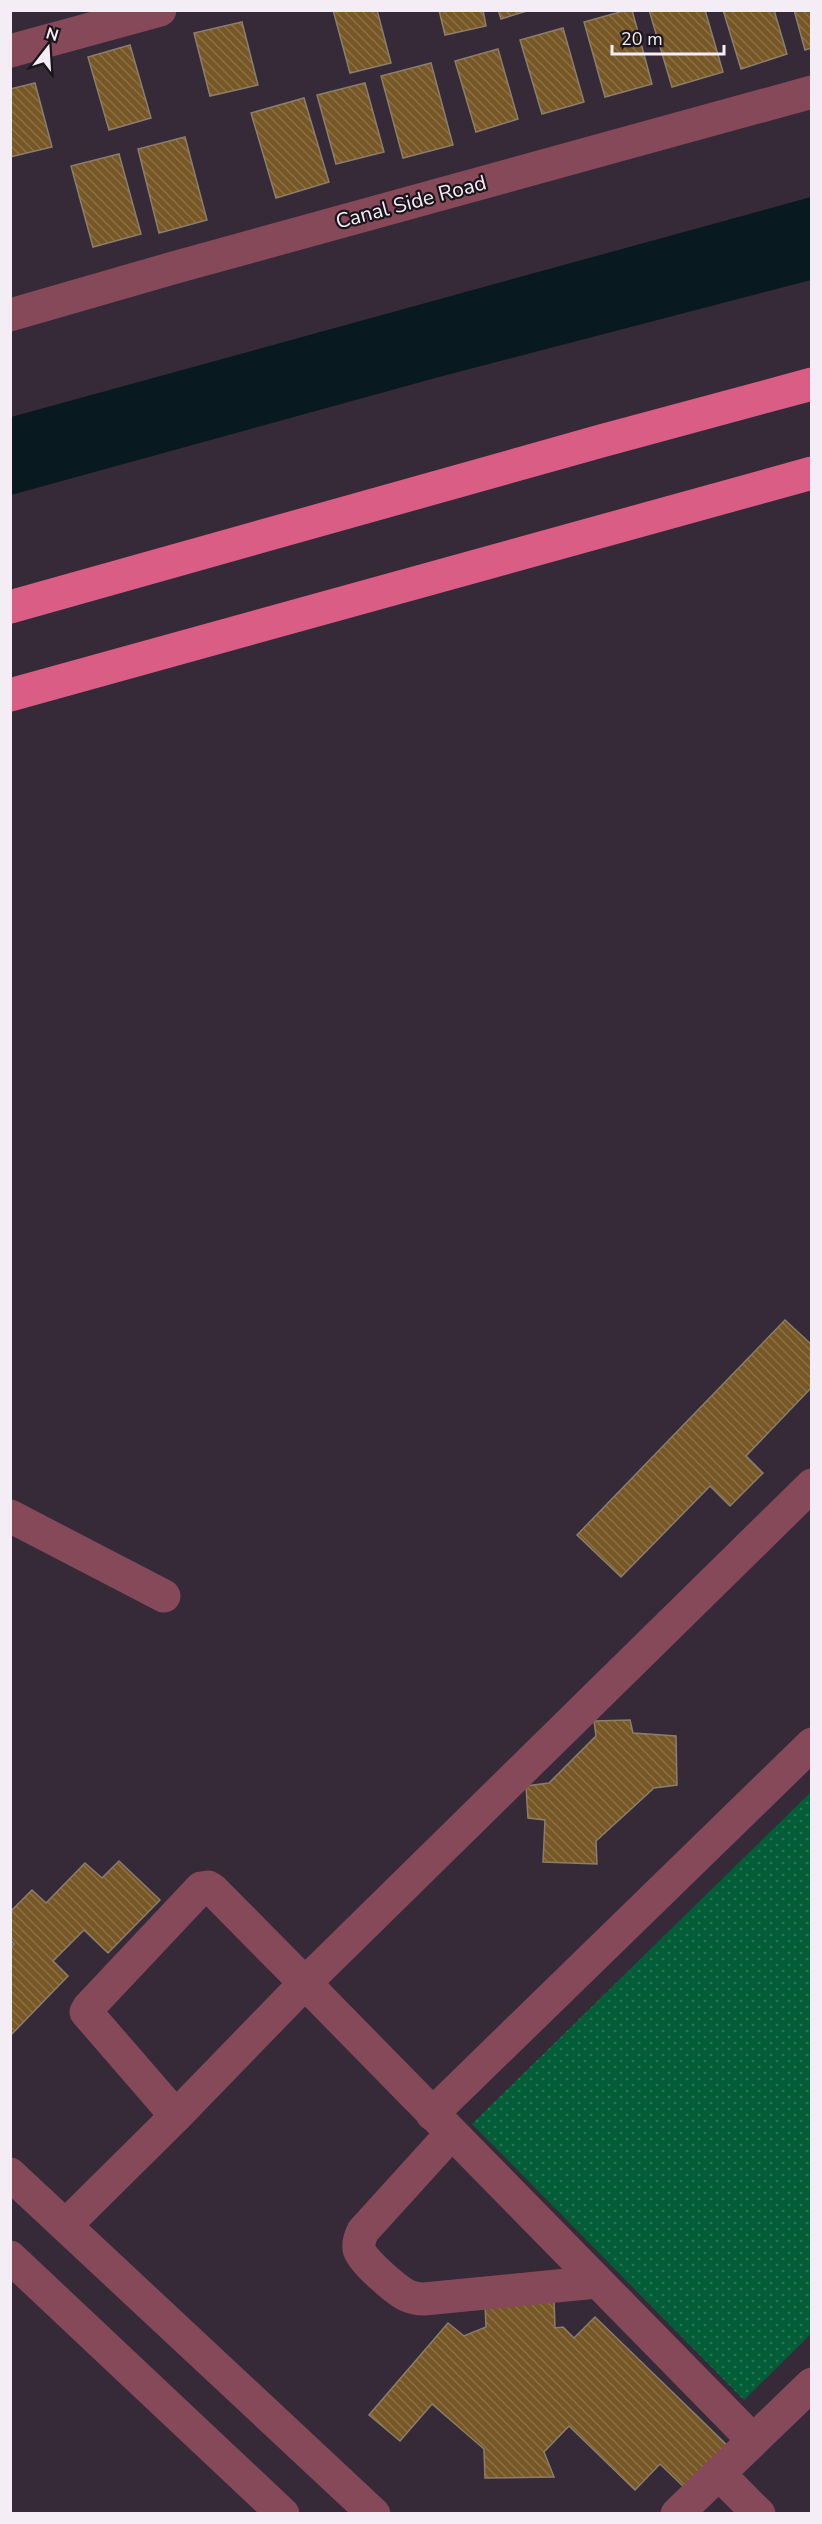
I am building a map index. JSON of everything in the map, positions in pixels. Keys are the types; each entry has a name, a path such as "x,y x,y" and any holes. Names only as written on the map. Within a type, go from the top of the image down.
{"main road":[{"path":"10,607 812,384"},
{"path":"10,695 812,473"}],"street":[{"path":"10,51 113,17 160,10"},
{"name":"Canal Side Road","path":"10,315 812,92"},
{"path":"66,2225 176,2116 304,1983 812,1485"},
{"path":"10,1516 164,1596"},
{"path":"597,2282 424,2299 412,2298 404,2294 364,2259 359,2251 359,2240 363,2231 441,2124 812,1744"},
{"path":"176,2116 86,2012 201,1888 213,1890 753,2440"},
{"path":"10,2174 374,2514"},
{"path":"10,2258 284,2514"},
{"path":"677,2514 812,2384"},
{"path":"719,2474 759,2514"}],"green space":[{"path":"811,1792 811,2334 744,2400 472,2124"}],"water":[{"path":"811,197 811,280 439,377 11,495 11,417"}],"building":[{"path":"333,10 377,10 391,63 350,73"},
{"path":"439,10 483,10 486,26 445,35"},
{"path":"498,10 530,10 501,19"},
{"path":"632,10 652,84 605,97 584,22"},
{"path":"649,10 705,10 723,72 672,87"},
{"path":"723,10 774,10 787,54 741,69"},
{"path":"794,10 812,10 812,48 805,50"},
{"path":"242,22 258,85 210,96 194,33"},
{"path":"563,28 584,102 542,114 520,40"},
{"path":"130,45 151,118 109,130 88,57"},
{"path":"498,49 518,119 476,132 455,61"},
{"path":"431,63 453,145 403,158 381,76"},
{"path":"35,83 52,147 10,157 10,89"},
{"path":"365,83 384,152 336,164 317,95"},
{"path":"304,98 329,182 276,198 251,113"},
{"path":"185,137 207,220 159,233 138,149"},
{"path":"119,154 141,234 93,247 71,166"},
{"path":"785,1320 812,1345 812,1387 746,1456 763,1473 730,1506 710,1486 621,1577 577,1535"},
{"path":"630,1720 633,1733 676,1736 677,1785 654,1788 596,1841 597,1864 543,1862 545,1820 528,1818 526,1786 549,1783 596,1736 594,1721"},
{"path":"119,1861 160,1900 108,1953 84,1930 53,1961 68,1976 10,2036 10,1948 14,1944 10,1940 10,1912 32,1890 46,1903 85,1863 102,1878"},
{"path":"554,2300 555,2328 563,2327 574,2338 595,2317 730,2448 688,2491 660,2464 635,2490 569,2426 544,2452 554,2477 485,2478 484,2449 432,2404 400,2441 369,2415 448,2323 464,2336 486,2327 485,2304"}]}
